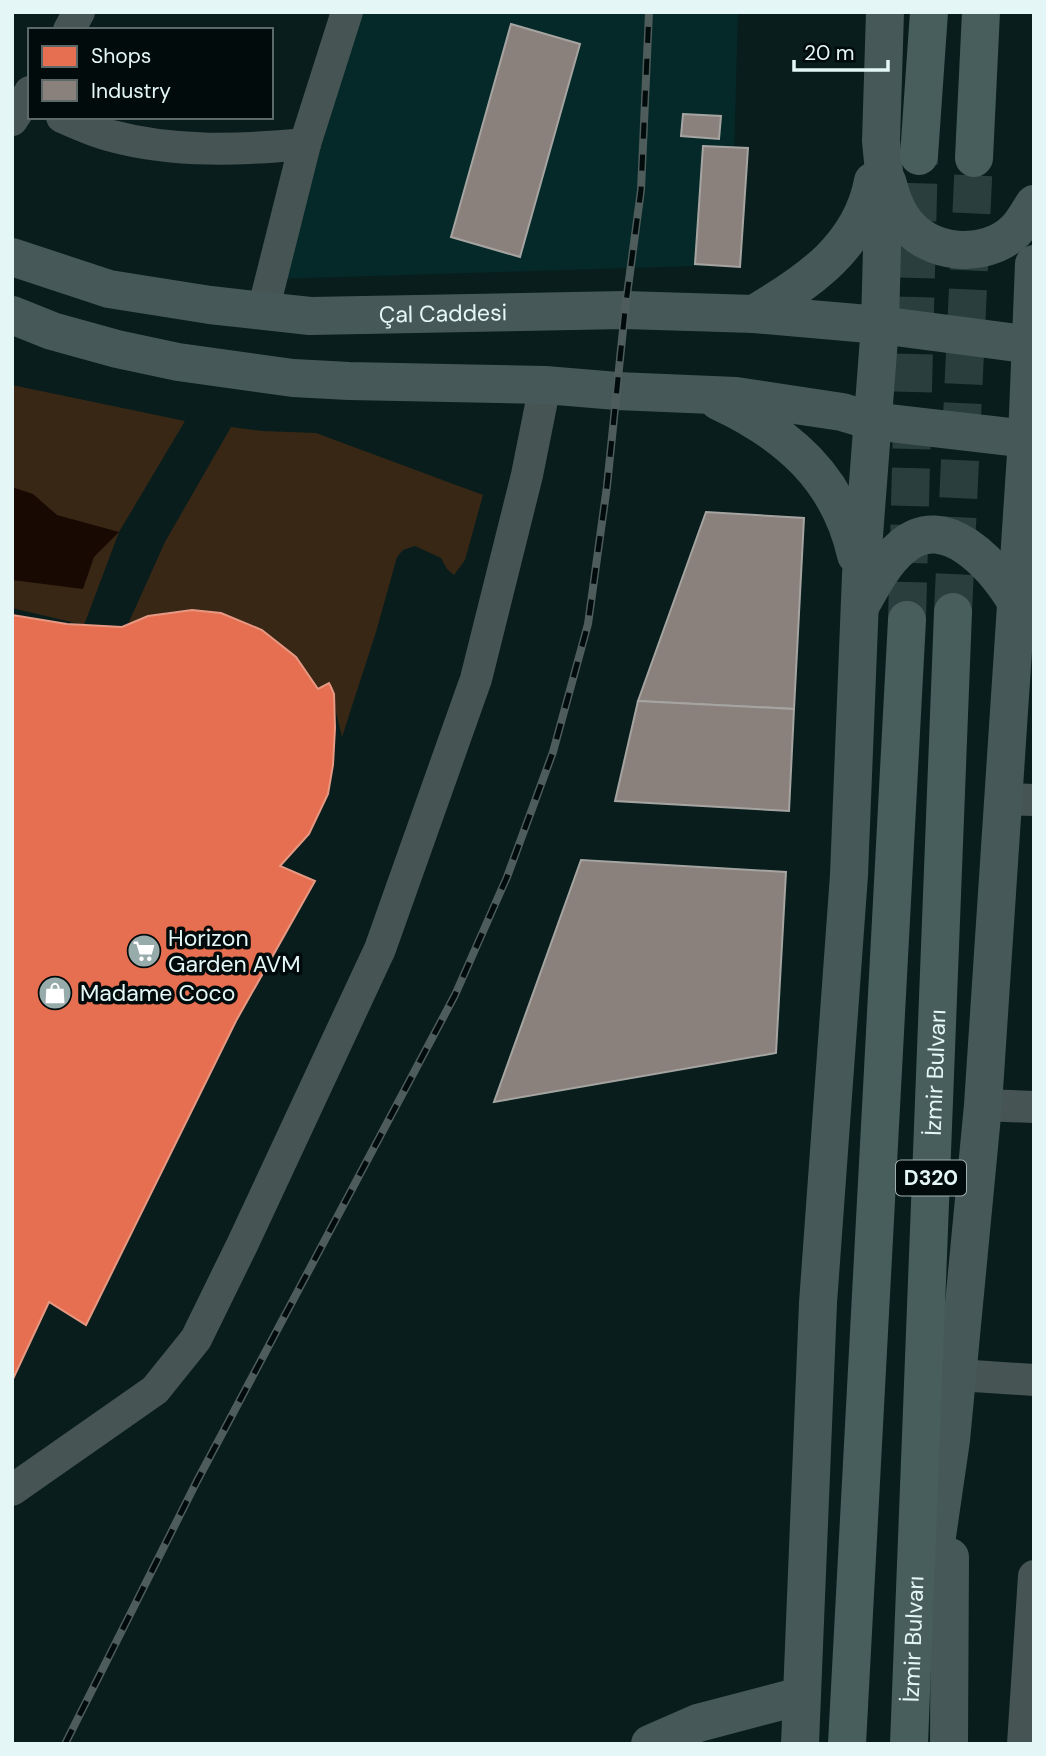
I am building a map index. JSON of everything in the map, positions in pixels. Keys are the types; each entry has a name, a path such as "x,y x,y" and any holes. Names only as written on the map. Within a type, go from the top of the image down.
{"main road":[{"path":"649,1744 698,1723 805,1724 818,1303 849,875 860,592 880,325 885,12"},
{"path":"919,156 929,12"},
{"path":"975,158 981,12"},
{"path":"883,157 895,205 905,222 931,245 973,249 996,243 1014,232 1034,204"},
{"path":"754,314 797,289 840,249 856,228 883,157"},
{"name":"Çal Caddesi","path":"12,257 108,289 310,316 625,310 754,314 880,325 1033,346"},
{"path":"909,1735 951,1440 983,1105 1019,799 1015,600 1030,440 1034,264"},
{"path":"12,315 52,331 117,349 178,362 293,378 545,385 703,394 804,405 872,421 1030,440"},
{"path":"703,394 738,410 766,428 790,444 814,468 844,514 860,592"},
{"path":"860,592 910,541 928,535 950,538 978,554 1015,600"},
{"name":"İzmir Bulvarı","path":"909,1735 953,612"},
{"name":"D320","path":"848,1744 907,620"},
{"path":"949,1744 951,1440"}],"street":[{"path":"70,28 79,12"},
{"path":"263,311 305,144 347,12"},
{"path":"67,119 111,136 160,144 257,148 305,144"},
{"path":"12,1490 155,1390 196,1339 237,1255 380,949 477,679 527,475 545,385"},
{"path":"983,1105 1034,1107"},
{"path":"958,1375 1034,1380"},
{"path":"1023,1744 1034,1576"}],"shaded area":[{"path":"356,12 738,12 731,265 276,279"},
{"path":"12,385 185,421 119,532 84,625 12,608"},
{"path":"231,427 316,433 483,495 465,560 454,575 441,558 415,546 403,550 397,557 342,737 329,683 318,689 289,653 251,626 229,617 184,610 128,624 165,542"},
{"path":"12,487 33,494 57,515 119,532 94,557 83,589 12,580"}],"building: Shops":[{"name":"Horizon Garden AVM","path":"192,610 221,613 262,630 296,657 318,689 329,683 331,687 334,694 335,728 328,794 309,834 280,866 315,881 236,1021 86,1325 49,1302 12,1381 12,615 67,624 122,627 148,616"}],"building: Industry":[{"path":"511,24 580,44 520,257 451,237"},
{"path":"683,114 721,116 719,139 681,136"},
{"path":"703,146 748,148 740,267 695,264"},
{"path":"706,512 804,518 794,709 638,701"},
{"path":"638,701 794,709 789,811 615,801"},
{"path":"581,860 786,872 776,1053 494,1102"}],"tunnel":[{"path":"907,620 919,156"},
{"path":"953,612 974,158"}],"railway":[{"path":"65,1744 197,1481 455,995 507,877 553,752 588,624 607,486 625,310 641,190 649,12"}],"place":[{"name":"Horizon Garden AVM","path":"144,951"},
{"name":"Madame Coco","path":"55,993"}]}
